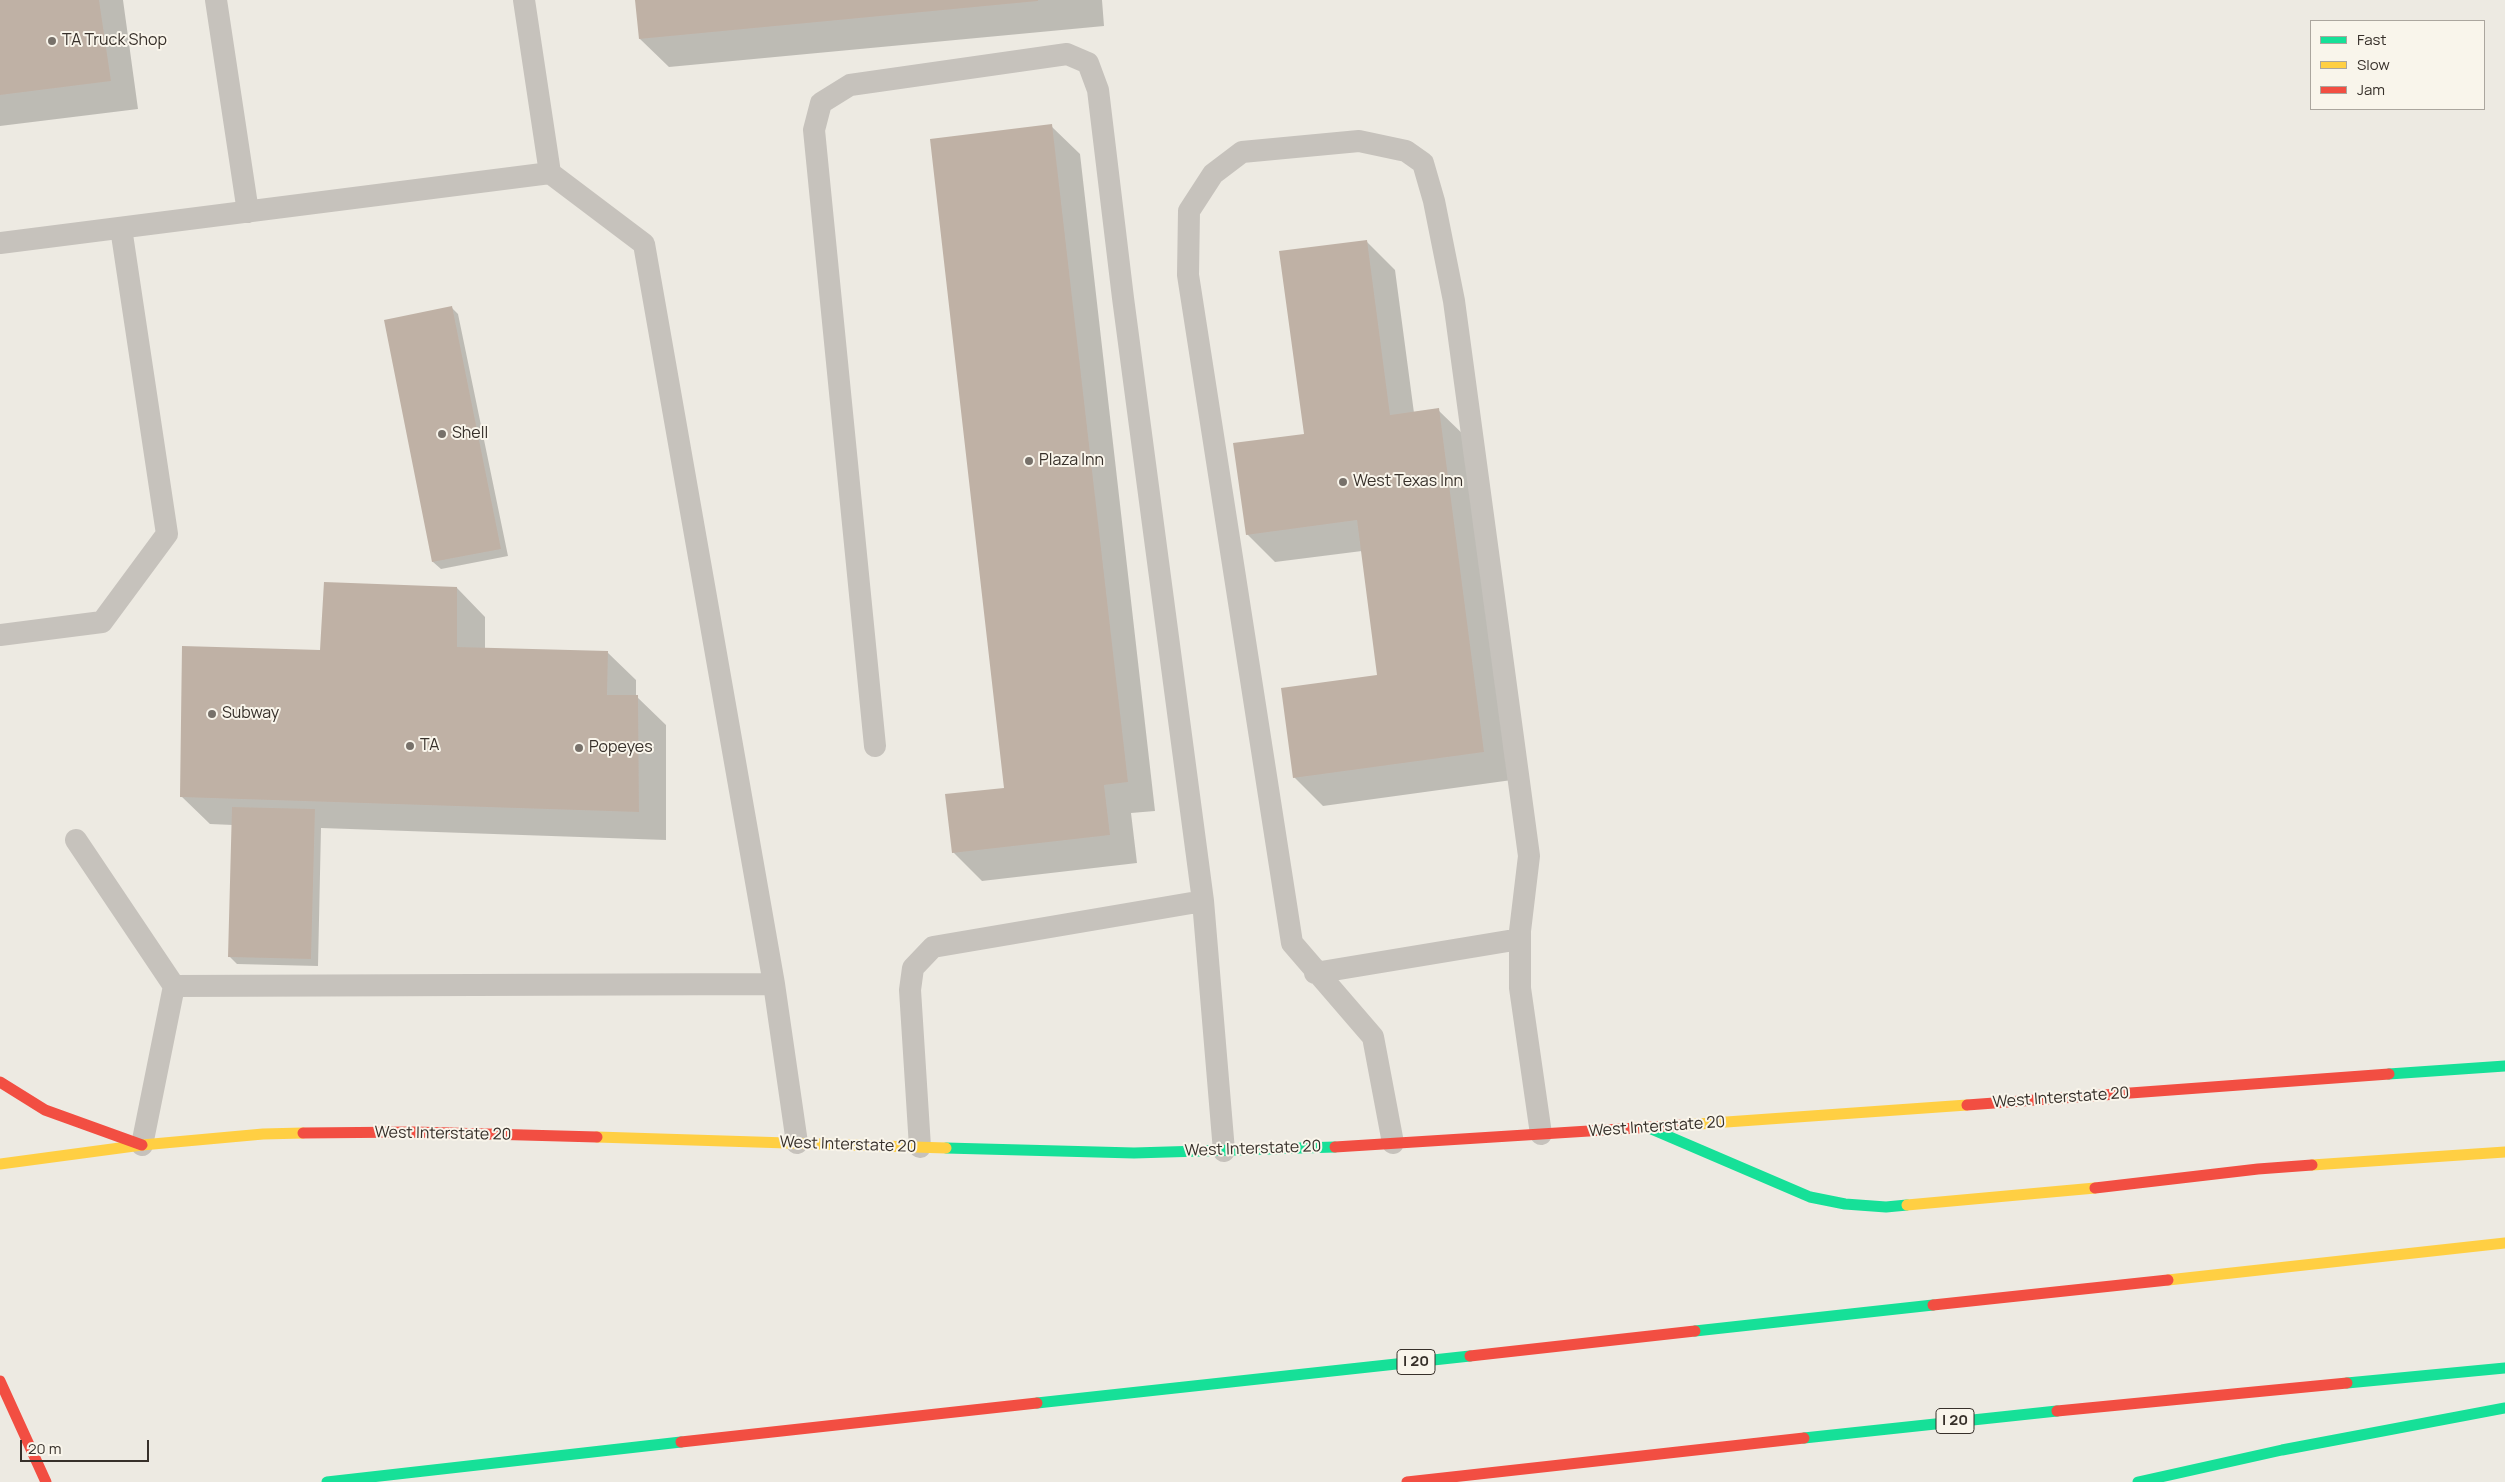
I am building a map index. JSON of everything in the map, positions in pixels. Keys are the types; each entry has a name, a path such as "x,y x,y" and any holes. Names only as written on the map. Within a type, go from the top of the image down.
{"main road":[{"name":"West Interstate 20","path":"0,1164 142,1145 264,1134 414,1132 1134,1153 1224,1150 1393,1143 1649,1128 2505,1066"},
{"path":"0,1082 45,1110 142,1145"},
{"path":"1649,1128 1810,1197 1845,1204 1886,1207 2023,1196 2268,1168 2505,1152"},
{"name":"I 20","path":"327,1482 412,1471 2505,1243"},
{"name":"I 20","path":"1406,1482 1935,1424 2505,1368"},
{"path":"0,1381 46,1482"},
{"path":"2138,1482 2282,1450 2505,1408"}],"lane":[{"path":"216,0 248,212"},
{"path":"524,0 550,173 644,244 774,984 797,1143"},
{"path":"875,746 814,130 821,103 850,85 1067,54 1088,63 1098,90 1124,308 1203,901 1224,1150"},
{"path":"1393,1143 1373,1037 1340,996 1315,972 1292,943 1188,275 1189,211 1213,174 1242,152 1359,141 1406,151 1423,164 1434,201 1454,301 1529,856 1520,939 1520,988 1541,1134"},
{"path":"0,244 550,173"},
{"path":"0,635 102,622 167,534 121,228"},
{"path":"76,840 174,986 142,1145"},
{"path":"920,1147 910,990 913,968 933,947 1203,901"},
{"path":"1315,972 1520,939"},
{"path":"174,986 774,984"}],"building":[{"name":"TA Truck Shop","path":"0,0 99,0 111,81 0,95"},
{"path":"635,0 1038,0 1038,1 639,39"},
{"name":"Plaza Inn","path":"1052,124 1128,782 1104,785 1110,835 952,853 945,794 1004,788 930,139"},
{"name":"West Texas Inn","path":"1367,240 1390,415 1439,408 1484,752 1293,778 1281,688 1377,675 1357,520 1246,535 1233,443 1304,434 1279,251"},
{"name":"Shell","path":"452,306 501,549 432,562 384,320"},
{"name":"TA","path":"324,582 457,587 457,647 608,651 607,695 638,695 639,812 180,797 182,646 320,650"},
{"path":"232,807 315,809 311,959 228,957"}],"traffic: fast":[{"path":"2389,1074 2505,1066"},
{"path":"1649,1128 1810,1197 1845,1204 1886,1207 1907,1205"},
{"path":"946,1148 1134,1153 1335,1147"},
{"path":"1695,1331 1933,1305"},
{"path":"1037,1403 1470,1356"},
{"path":"2347,1383 2505,1368"},
{"path":"2138,1482 2282,1450 2505,1408"},
{"path":"1804,1438 2057,1411"},
{"path":"327,1482 681,1442"}],"traffic: slow":[{"path":"1684,1125 1967,1105"},
{"path":"0,1164 142,1145 263,1134 303,1133"},
{"path":"597,1137 946,1148"},
{"path":"2312,1165 2505,1152"},
{"path":"1907,1205 2095,1188"},
{"path":"2168,1280 2505,1243"}],"traffic: jam":[{"path":"1967,1105 2389,1074"},
{"path":"0,1082 45,1110 142,1145"},
{"path":"1335,1147 1684,1125"},
{"path":"303,1133 414,1132 597,1137"},
{"path":"2095,1188 2258,1169 2312,1165"},
{"path":"1933,1305 2168,1280"},
{"path":"1470,1356 1695,1331"},
{"path":"0,1381 46,1482"},
{"path":"2057,1411 2347,1383"},
{"path":"681,1442 1037,1403"},
{"path":"1407,1482 1804,1438"}],"place":[{"name":"TA Truck Shop","path":"52,41"},
{"name":"Shell","path":"442,434"},
{"name":"Plaza Inn","path":"1029,461"},
{"name":"West Texas Inn","path":"1343,482"},
{"name":"Subway","path":"212,714"},
{"name":"TA","path":"410,746"},
{"name":"Popeyes","path":"579,748"}]}
